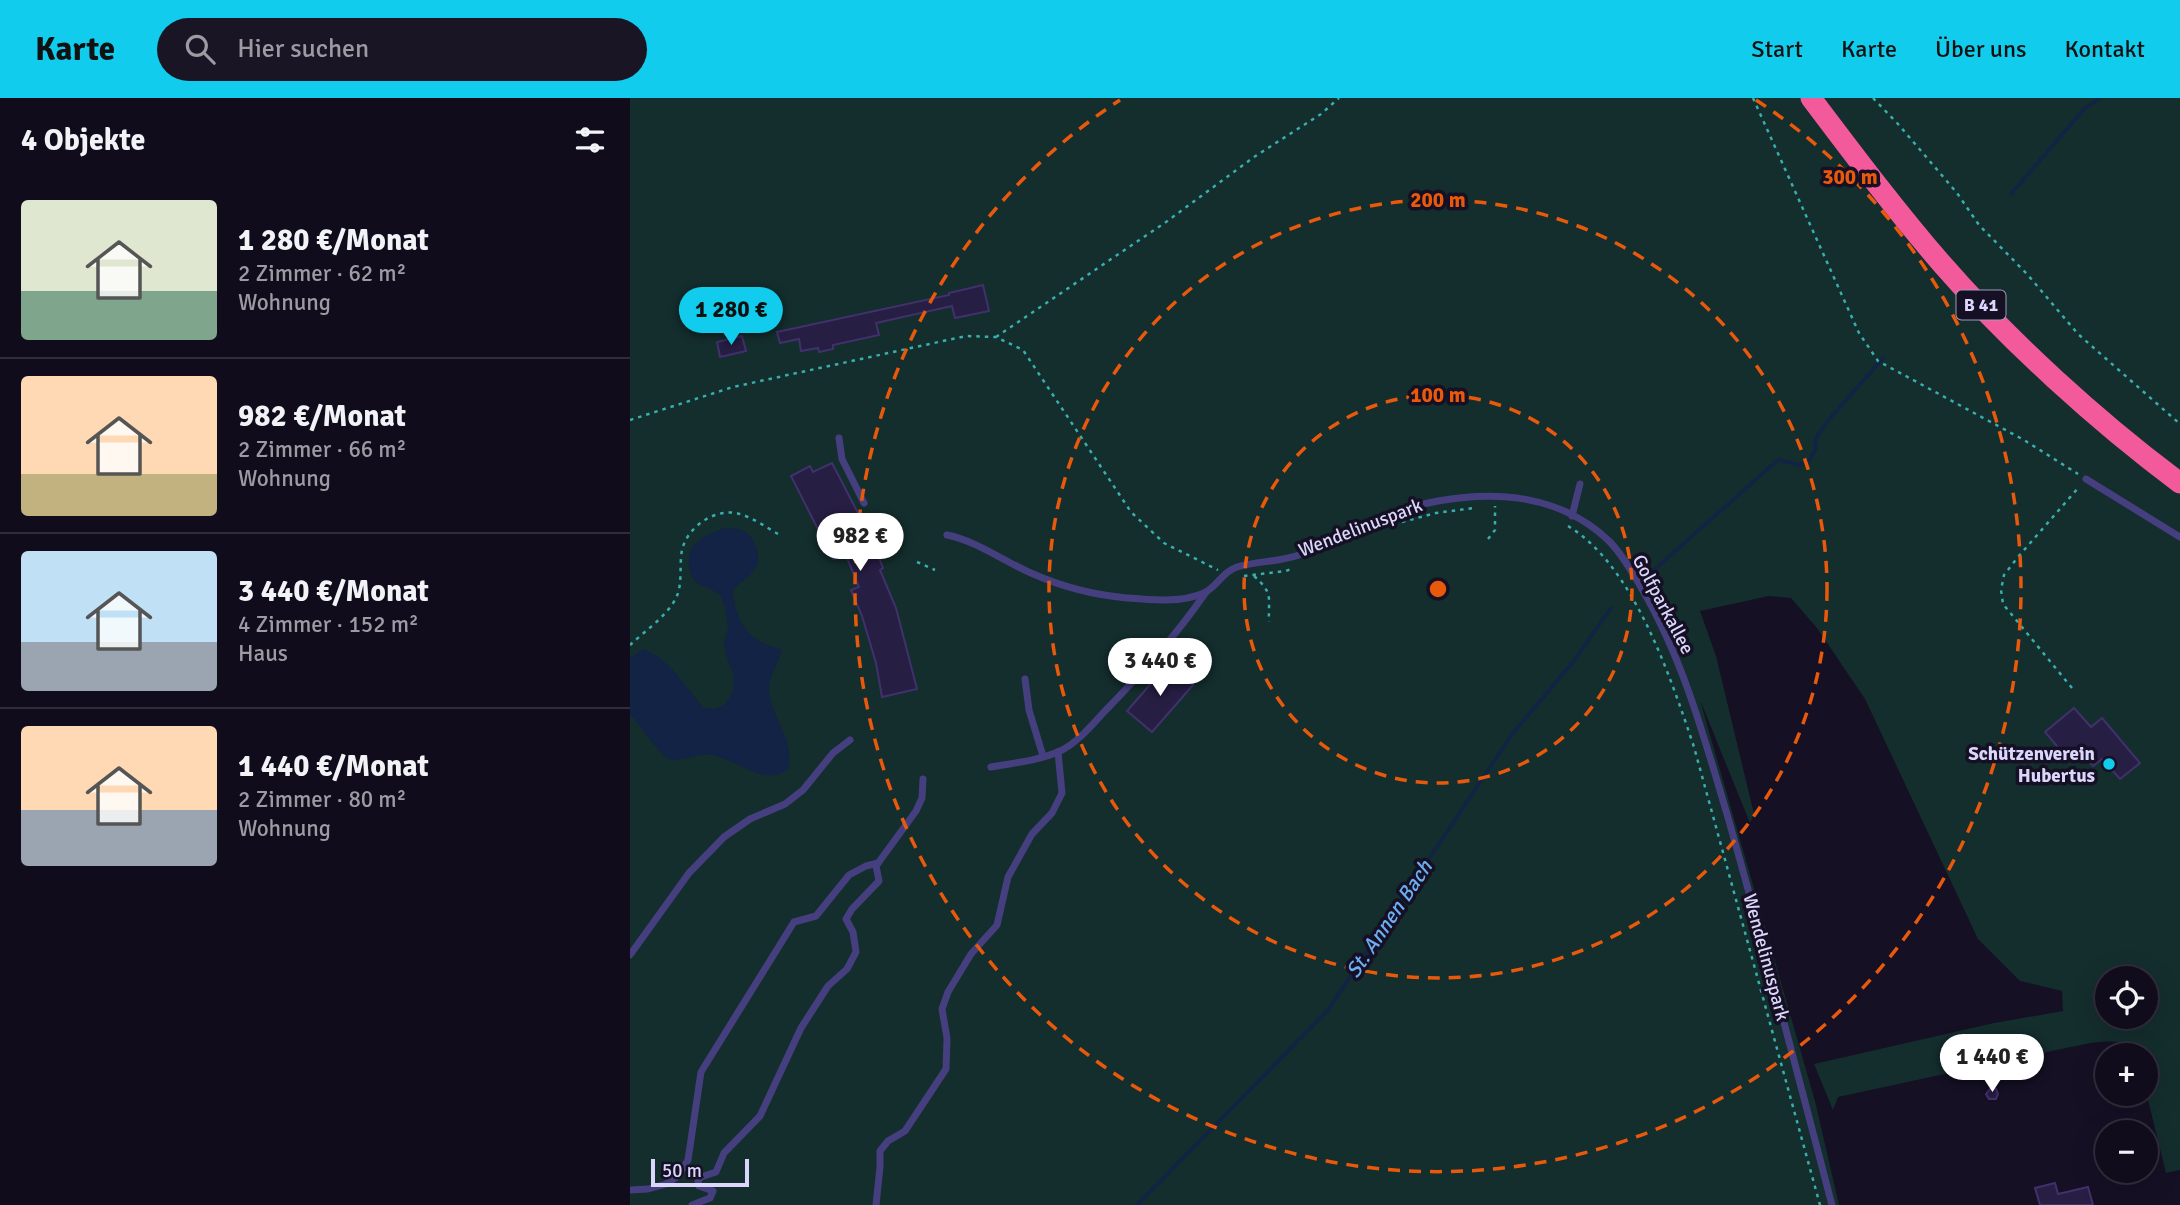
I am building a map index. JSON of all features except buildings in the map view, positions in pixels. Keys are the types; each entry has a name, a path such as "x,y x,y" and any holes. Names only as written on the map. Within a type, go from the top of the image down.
{"highway":[{"name":"B 41","path":"1811,98 1880,190 1944,266 2081,402 2180,483"}],"lane":[{"path":"839,438 842,460 864,503"},
{"path":"2087,479 2180,537"},
{"path":"1572,516 1580,484"},
{"name":"Golfparkallee","path":"1224,573 1238,567 1297,556 1393,513 1438,501 1483,496 1518,496 1555,506 1609,542 1628,565 1652,606 1687,683 1748,886 1832,1205"},
{"path":"947,535 963,538 1032,574 1079,590 1139,598 1178,599 1206,592"},
{"path":"991,766 1058,752 1087,729 1138,677 1224,573"},
{"path":"1024,678 1029,710 1043,756"},
{"path":"630,955 689,873 724,837 750,819 785,804 803,790 833,753 850,740"},
{"path":"876,1205 880,1151 888,1141 905,1131 946,1069 947,1038 942,1009 948,992 971,954 997,925 1008,877 1032,834 1052,813 1062,793 1058,752"},
{"path":"692,1205 710,1198 713,1191 699,1186 698,1181 701,1177 716,1172 724,1153 760,1116 801,1028 828,986 847,969 856,952 853,932 846,919 852,909 880,881 876,866 916,811 922,798 923,779"},
{"path":"630,1190 666,1184 678,1176 688,1160 701,1072 794,922 816,916 849,875 879,862"}],"path":[{"path":"630,420 733,387 966,336 996,337 1166,222 1254,157 1321,114 1339,98"},
{"path":"1753,98 1859,333 1878,361 2024,440 2087,479 2004,575 2001,590 2003,604 2072,688"},
{"path":"1873,98 1940,173 1979,225 2027,274 2078,334 2180,424"},
{"name":"Wendelinuspark","path":"996,337 1023,350 1131,512 1164,544 1224,573 1254,576 1286,571 1298,566"},
{"name":"Wendelinuspark","path":"1399,523 1436,513 1483,507"},
{"path":"1488,539 1495,530 1495,507"},
{"path":"630,645 677,598 684,541 690,531 725,513 737,513 780,535"},
{"name":"Wendelinuspark","path":"1563,523 1581,534 1601,552 1620,577 1676,692 1694,747 1820,1205"},
{"path":"917,562 936,570"},
{"path":"1254,576 1269,593 1269,622"}],"green space":[{"path":"630,98 2180,98 2180,1170 2166,1173 2158,1141 2158,1120 2153,1120 2149,1106 2158,1106 2158,1043 2102,1042 2081,1045 1838,1097 1833,1110 1814,1064 1994,1023 2063,1011 2062,991 2020,981 1978,939 1865,699 1817,628 1791,598 1769,596 1700,611 1716,656 1754,814 1750,823 1700,700 1815,1101 1839,1205 630,1205"}],"water":[{"path":"725,528 740,529 747,533 758,554 754,570 733,590 740,621 759,641 782,652 769,684 770,699 789,749 788,769 779,774 760,774 712,755 669,759 630,714 630,658 643,649 661,659 704,708 712,709 724,705 731,695 734,682 724,647 728,627 723,601 716,592 696,582 690,572 689,563 695,544"}],"waterway":[{"name":"St. Annen Bach","path":"2011,194 2084,109 2100,98"},
{"name":"St. Annen Bach","path":"1646,577 1778,460 1800,465 1809,461 1816,448 1815,440 1826,423 1883,358"},
{"name":"St. Annen Bach","path":"1137,1205 1328,1010 1513,733 1573,662 1611,608"}],"place":[{"name":"Schützenverein Hubertus","path":"2109,764"}]}
